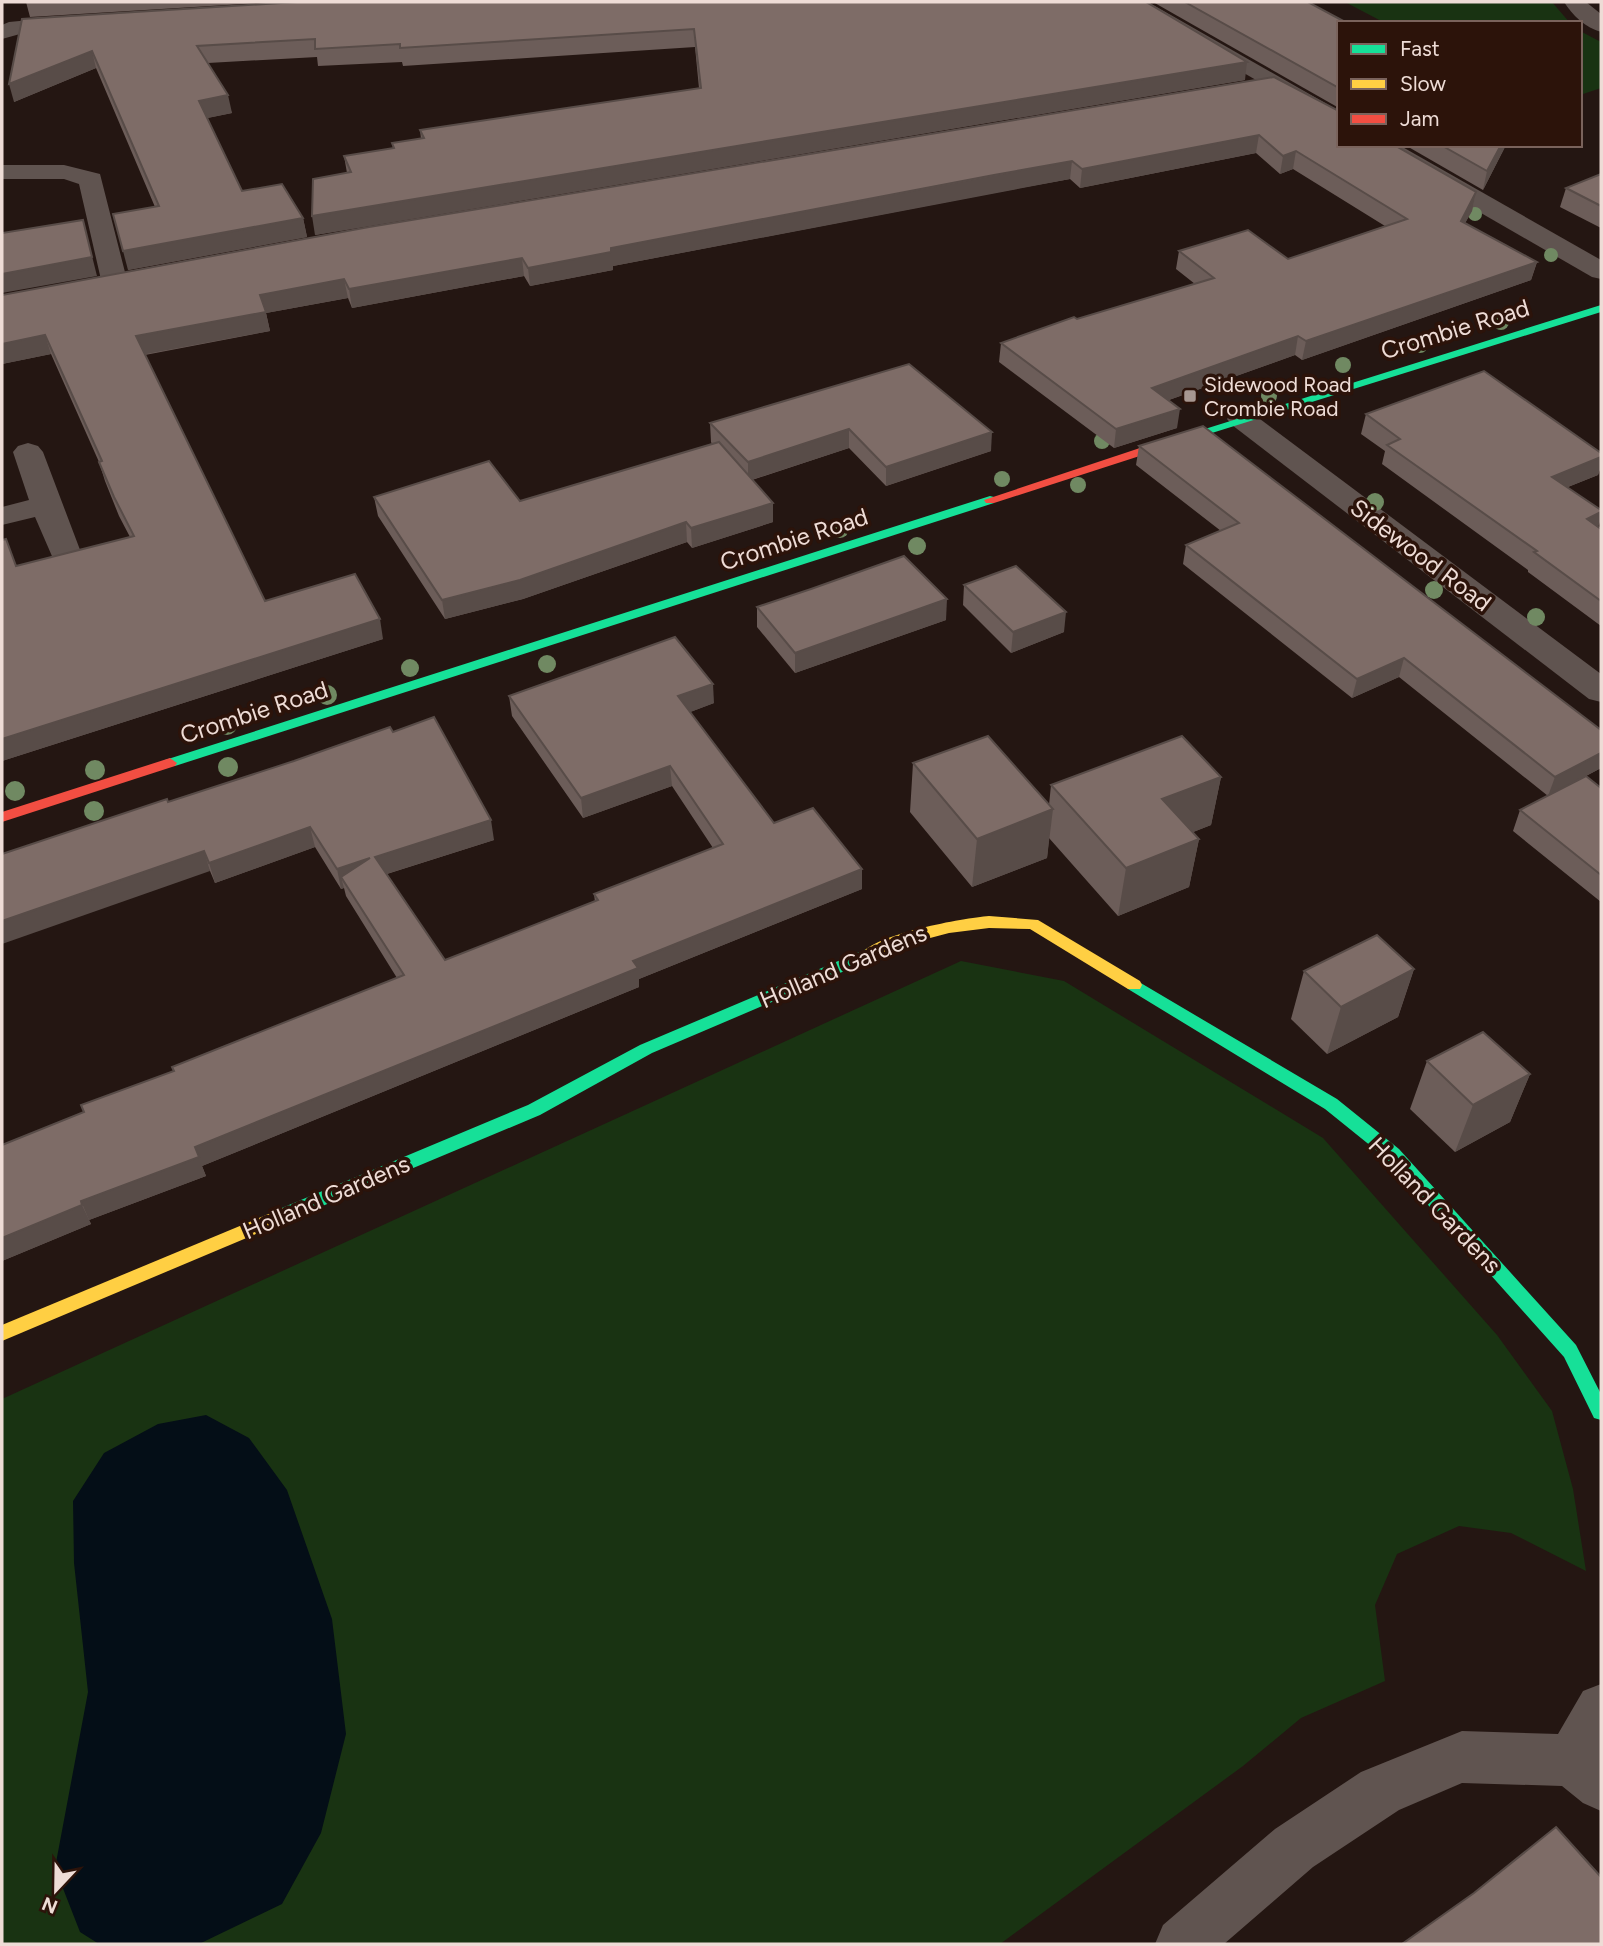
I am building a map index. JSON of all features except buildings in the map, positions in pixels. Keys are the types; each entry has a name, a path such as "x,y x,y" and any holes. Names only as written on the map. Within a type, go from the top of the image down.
{"street":[{"path":"1132,2 1337,120"},
{"path":"1576,2 1578,8 1601,25"},
{"path":"7,27 91,22"},
{"path":"1235,90 1274,84"},
{"path":"1384,147 1601,271"},
{"path":"2,173 64,172 91,178 115,284"},
{"path":"90,288 142,279"},
{"name":"Crombie Road","path":"2,817 1241,419 1601,308"},
{"name":"Sidewood Road","path":"1241,419 1601,691"},
{"path":"28,452 69,563"},
{"path":"2,516 46,505"},
{"name":"Holland Gardens","path":"2,1333 534,1110 646,1049 895,943 931,928 993,918 1033,924 1331,1104 1393,1153 1570,1350 1601,1412"},
{"path":"1182,1944 1293,1848 1380,1791 1462,1757 1587,1772 1601,1709"}],"green space":[{"path":"1345,2 1552,2 1568,21 1381,21"},
{"path":"1582,32 1601,42 1601,88 1582,94"},
{"path":"961,961 1064,981 1323,1138 1497,1335 1552,1411 1573,1489 1586,1571 1511,1533 1459,1526 1397,1554 1375,1605 1385,1681 1301,1718 1243,1766 1000,1944 2,1944 2,1399"}],"shaded area":[{"path":"206,1415 249,1438 287,1490 332,1619 346,1734 321,1833 282,1904 199,1944 99,1944 80,1932 55,1868 88,1692 74,1563 73,1501 104,1453 158,1424"}],"traffic: fast":[{"path":"1179,439 1601,308"},
{"path":"170,763 990,500"},
{"path":"283,1215 534,1110 646,1049 869,954"},
{"path":"1134,985 1331,1104 1393,1154 1570,1351 1601,1412"}],"traffic: slow":[{"path":"869,954 909,938 949,927 989,922 1033,924 1134,985"},
{"path":"2,1333 283,1215"}],"traffic: jam":[{"path":"990,500 1179,439"},
{"path":"2,817 170,763"}],"place":[{"name":"Sidewood Road Crombie Road","path":"1190,396"}]}
